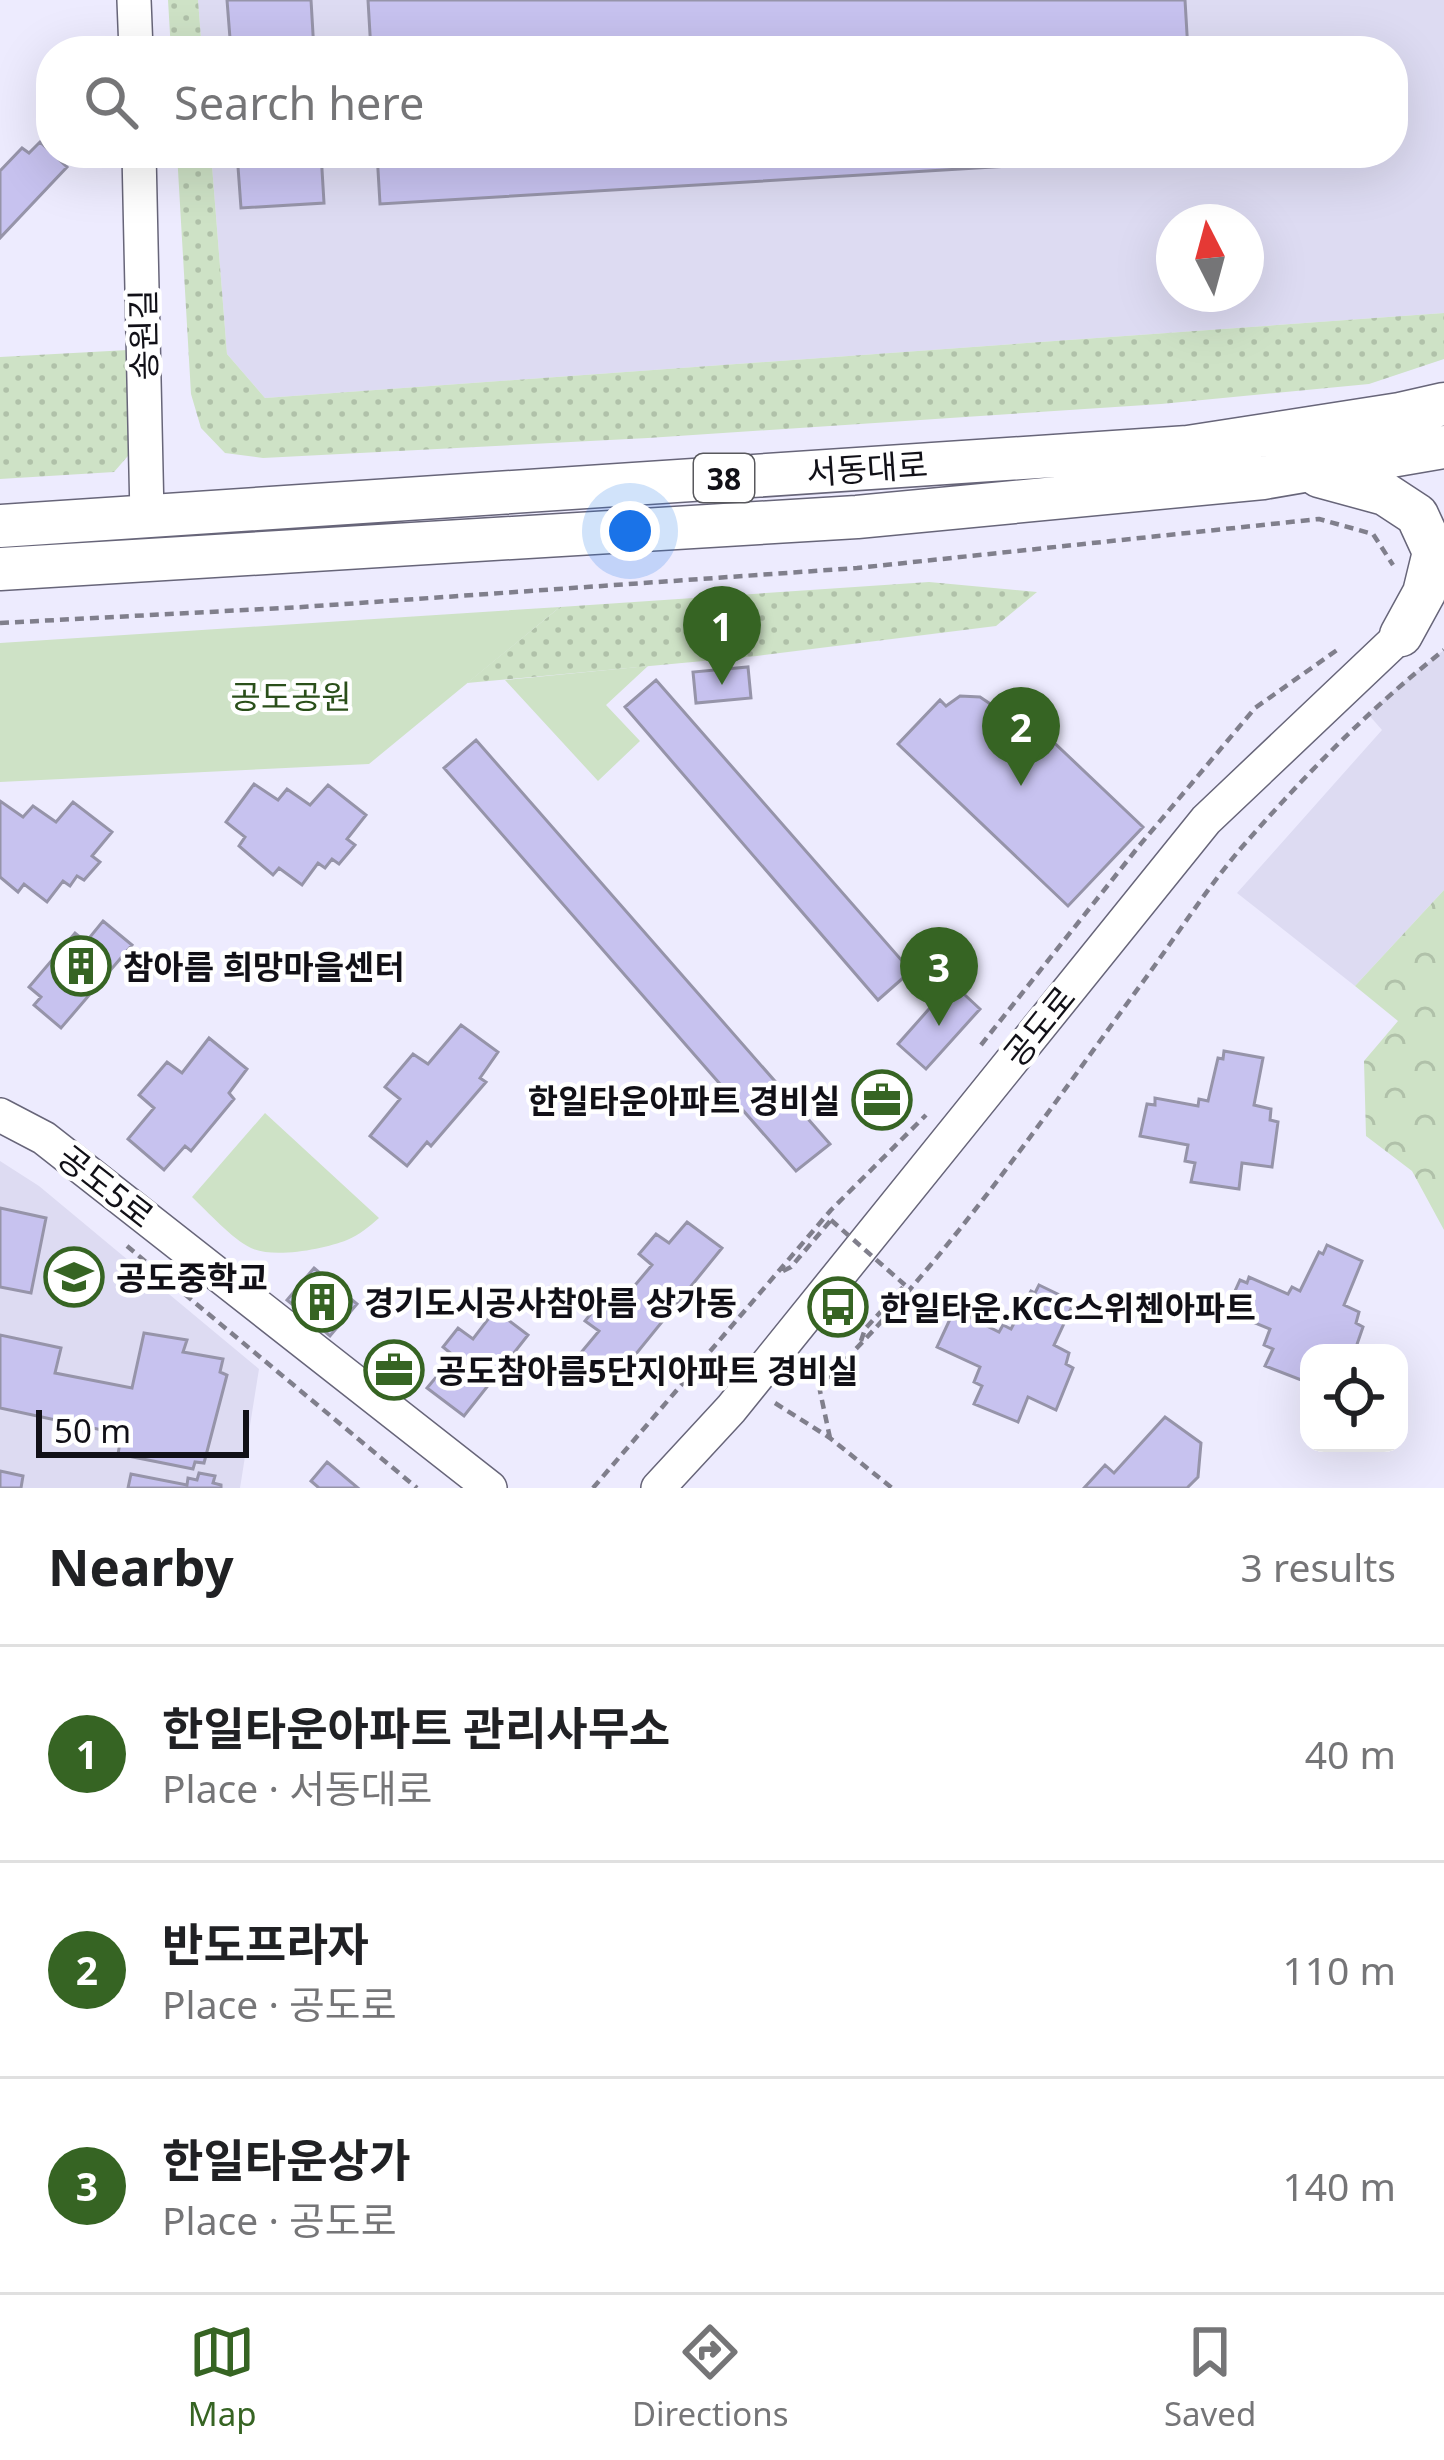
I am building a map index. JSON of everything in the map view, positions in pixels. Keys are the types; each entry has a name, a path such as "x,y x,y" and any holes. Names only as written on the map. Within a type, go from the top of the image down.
{"main road":[{"path":"1400,414 1444,385"},
{"name":"서동대로","path":"0,526 1188,447 1444,404"},
{"name":"서동대로","path":"0,568 857,517 1306,473 1444,447"},
{"path":"1306,473 1385,494 1417,515 1433,552 1424,593 1401,635"},
{"path":"1401,635 1444,616"}],"street":[{"path":"134,0 135,36"},
{"name":"송원길","path":"139,168 147,516"},
{"name":"공도로","path":"658,1488 730,1409 1206,820 1401,635 1444,586"},
{"name":"공도5로","path":"0,1115 44,1138 490,1488"}],"path":[{"path":"0,623 856,568 1319,519 1372,535 1393,560 1395,575"},
{"path":"980,1047 1255,708 1345,644"},
{"path":"830,1438 821,1384 928,1269 1240,850 1333,748 1444,650"},
{"path":"593,1488 831,1210 932,1109"},
{"path":"778,1273 790,1267 831,1220 905,1285 865,1329 860,1347"},
{"path":"117,1237 417,1488"},
{"path":"748,1386 830,1438 892,1488"}],"shaded area":[{"path":"198,0 1444,0 1444,313 265,398 227,354 212,168 1408,168 1408,36 201,36"},
{"path":"1444,650 1444,890 1355,986 1237,893 1382,730 1368,714"},
{"name":"공도중학교","path":"0,1161 39,1186 259,1369 240,1488 0,1488"}],"green space":[{"path":"168,0 198,0 201,36 170,36"},
{"path":"178,168 212,168 227,354 265,398 1444,313 1444,359 1369,384 1161,404 648,438 263,458 225,453 201,428 191,394"},
{"path":"128,350 134,449 114,472 0,479 0,357"},
{"path":"929,582 1037,592 996,626 757,656 467,683 560,607"},
{"name":"공도공원","path":"560,607 369,764 0,782 0,643"},
{"path":"648,666 606,705 640,741 598,781 505,680"},
{"path":"1444,890 1444,1230 1412,1171 1366,1136 1364,1061 1398,1021 1355,986"},
{"path":"265,1113 379,1218 347,1240 285,1253 251,1248 220,1225 192,1197"}],"building":[{"path":"227,0 311,0 313,36 230,36"},
{"path":"368,0 1185,0 1187,36 370,36"},
{"path":"36,146 36,168 66,168 0,238 0,171 22,148 29,153"},
{"path":"238,168 322,168 324,203 241,208"},
{"path":"378,168 978,168 380,204"},
{"path":"748,667 751,698 696,703 693,672"},
{"path":"656,680 911,971 878,1000 625,707"},
{"path":"960,696 980,697 995,707 1006,697 1143,827 1068,906 898,744 940,700 946,706"},
{"path":"476,740 830,1144 796,1171 444,768"},
{"path":"254,784 278,800 287,789 310,805 328,785 366,815 347,839 355,845 339,864 332,859 325,868 318,863 302,885 279,868 273,875 239,846 245,837 226,822"},
{"path":"0,801 23,817 33,806 56,822 73,802 112,832 92,856 100,862 84,880 77,876 70,886 63,881 47,902 24,884 18,892 0,877"},
{"name":"참아름 희망마을센터","path":"103,921 132,945 61,1028 34,1005 41,997 29,987 75,933 86,942"},
{"path":"952,983 980,1009 926,1069 898,1044"},
{"path":"461,1025 498,1052 480,1078 486,1082 431,1146 427,1142 407,1166 370,1136 400,1099 385,1087 413,1054 428,1064"},
{"path":"209,1038 247,1069 229,1093 234,1099 191,1151 185,1146 164,1170 128,1139 154,1108 139,1095 167,1062 182,1073"},
{"path":"1224,1051 1263,1058 1254,1105 1271,1109 1270,1120 1278,1122 1272,1167 1242,1163 1239,1189 1191,1182 1195,1163 1185,1161 1188,1145 1140,1136 1147,1104 1155,1105 1155,1098 1198,1106 1199,1099 1208,1101"},
{"name":"한일타운아파트 경비실","path":"886,1080 903,1097 878,1120 862,1102"},
{"path":"0,1208 46,1218 31,1293 0,1287"},
{"path":"687,1222 722,1248 614,1381 579,1355 599,1331 585,1321 602,1300 615,1309 652,1265 639,1254 656,1234 669,1243"},
{"path":"1327,1245 1362,1261 1344,1305 1359,1312 1356,1323 1363,1327 1357,1344 1300,1344 1300,1380 1265,1366 1273,1349 1264,1345 1270,1329 1226,1311 1240,1280 1247,1283 1249,1277 1288,1294 1292,1287 1300,1291 1319,1252 1323,1254"},
{"name":"경기도시공사참아름 상가동","path":"314,1268 357,1304 330,1336 287,1300"},
{"path":"1039,1285 1074,1302 1054,1345 1069,1353 1066,1364 1073,1368 1056,1410 1028,1397 1018,1422 974,1404 982,1386 974,1382 980,1367 937,1347 951,1317 958,1320 961,1313 999,1332 1003,1325 1011,1329"},
{"path":"495,1310 528,1335 464,1416 427,1388 454,1356 443,1347 458,1328 473,1339"},
{"name":"공도중학교","path":"144,1333 187,1340 183,1352 223,1359 220,1372 227,1375 204,1463 195,1462 193,1469 118,1454 123,1426 105,1423 102,1430 0,1408 0,1335 61,1348 55,1373 132,1388"},
{"name":"공도참아름5단지아파트 경비실","path":"391,1357 408,1369 396,1384 380,1372"},
{"path":"1165,1417 1201,1443 1198,1477 1187,1488 1084,1488 1105,1465 1114,1473"},
{"path":"327,1462 358,1488 319,1488 311,1481"},
{"path":"0,1471 23,1476 21,1488 0,1488"},
{"path":"199,1473 215,1476 213,1483 221,1488 128,1488 131,1474 187,1485 188,1478 197,1480"}],"place":[{"name":"한일타운아파트 관리사무소","path":"722,685"},
{"name":"반도프라자","path":"1021,786"},
{"name":"참아름 희망마을센터","path":"81,966"},
{"name":"한일타운상가","path":"939,1026"},
{"name":"한일타운아파트 경비실","path":"882,1100"},
{"name":"공도중학교","path":"74,1277"},
{"name":"경기도시공사참아름 상가동","path":"322,1302"},
{"name":"한일타운.KCC스위첸아파트","path":"838,1307"},
{"name":"공도참아름5단지아파트 경비실","path":"394,1370"}]}
